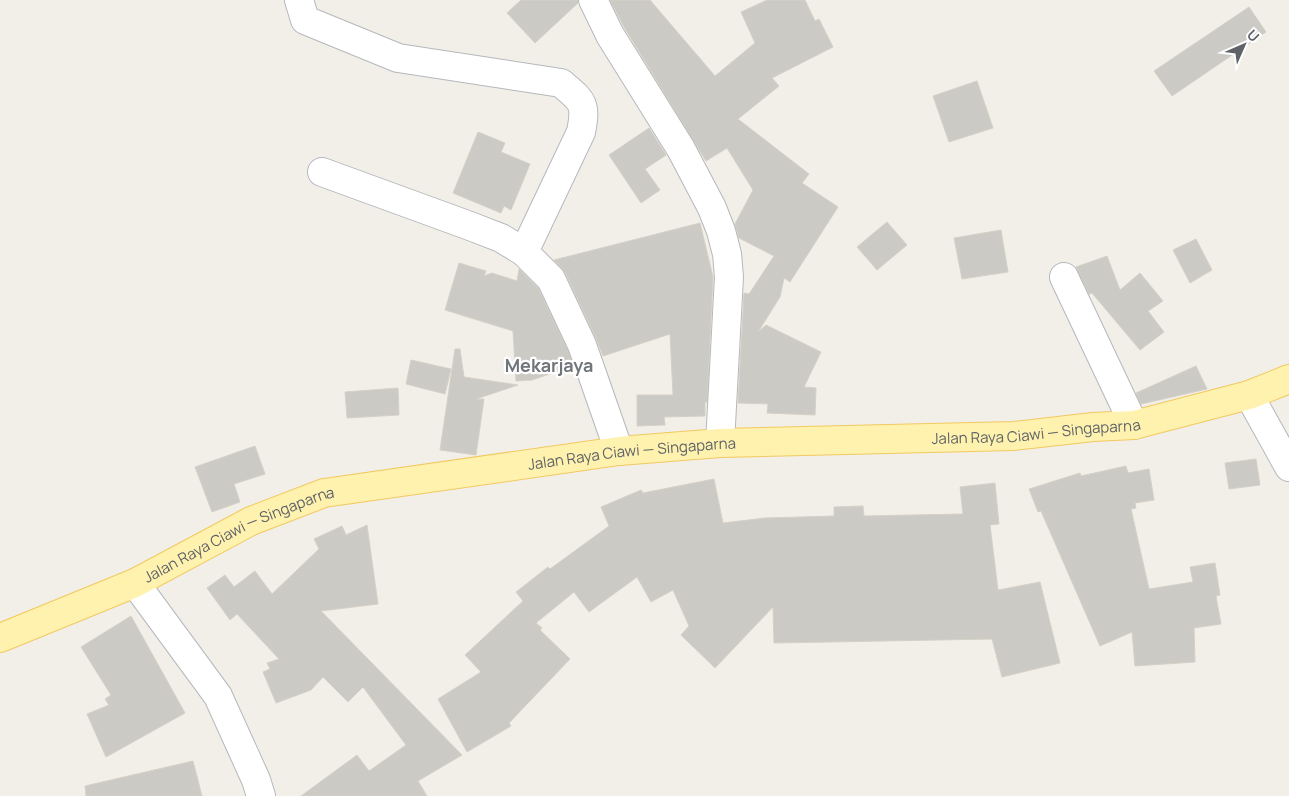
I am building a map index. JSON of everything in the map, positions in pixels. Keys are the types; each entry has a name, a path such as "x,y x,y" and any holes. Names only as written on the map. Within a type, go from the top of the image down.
{"main road":[{"name":"Jalan Raya Ciawi — Singaparna","path":"0,638 135,583 251,521 324,493 619,451 720,443 1014,436 1094,427 1134,425 1249,395 1289,379"}],"street":[{"path":"299,0 305,20 398,58 561,83 580,99 584,115 581,132 524,252"},
{"path":"593,0 610,35 681,149 712,208 721,231 727,254 729,277 720,443"},
{"path":"322,172 501,238 524,252 552,279 582,345 619,451"},
{"path":"1064,277 1134,425"},
{"path":"1249,395 1289,467"},
{"path":"135,583 218,696 256,780 261,796"}],"building":[{"path":"521,0 578,0 578,3 535,43 507,13"},
{"path":"610,0 650,0 715,76 755,43 741,12 767,0 805,0 815,21 819,19 833,47 772,78 779,86 738,119 809,174 802,183 838,207 790,282 784,278 780,297 758,332 766,325 821,352 804,387 816,388 815,415 767,413 768,404 738,403 744,293 749,294 774,256 739,238 735,224 753,190 727,148 706,161 624,27"},
{"path":"1249,7 1266,32 1172,96 1154,71"},
{"path":"977,81 993,128 949,142 933,96"},
{"path":"649,128 666,155 645,169 660,190 641,203 609,155"},
{"path":"478,132 505,143 501,152 530,164 511,210 504,206 501,213 453,193"},
{"path":"887,222 907,245 877,270 857,247"},
{"path":"700,223 713,277 705,416 664,417 665,425 637,426 637,395 673,395 670,334 603,356 565,272 554,260"},
{"path":"1001,230 1008,272 962,279 954,238"},
{"path":"1196,239 1212,270 1190,283 1173,250"},
{"path":"1107,256 1120,290 1140,273 1163,301 1148,311 1164,332 1140,350 1092,293 1089,294 1076,267"},
{"path":"459,263 486,271 484,276 492,273 517,281 519,269 538,288 568,351 573,366 532,380 516,381 513,331 445,310"},
{"path":"455,349 460,349 464,377 518,385 476,399 484,399 476,455 440,450"},
{"path":"411,360 451,369 445,394 406,384"},
{"path":"1196,366 1207,389 1141,404 1136,393"},
{"path":"398,388 399,415 347,418 345,392"},
{"path":"255,446 265,474 234,484 240,502 212,512 195,467"},
{"path":"1256,459 1260,485 1229,489 1225,463"},
{"path":"1126,466 1128,473 1149,469 1154,500 1135,503 1136,508 1131,509 1149,589 1193,582 1190,567 1215,563 1220,595 1216,596 1221,624 1194,628 1195,662 1135,666 1132,632 1100,646 1041,511 1038,512 1029,489 1080,473 1081,476"},
{"path":"714,479 723,523 765,518 834,516 834,507 863,506 864,516 963,514 960,487 995,483 999,524 990,525 998,590 1040,582 1060,663 1002,677 992,639 774,643 773,607 715,668 681,635 689,626 673,590 651,602 637,577 589,612 574,592 536,623 542,628 540,630 570,659 509,723 511,726 467,752 438,699 481,672 465,655 523,601 516,592 548,567 550,569 609,526 601,507 641,490 643,493"},
{"path":"367,525 378,604 321,611 462,755 418,781 427,796 301,796 357,755 369,771 406,745 363,687 348,702 323,677 311,690 276,703 263,672 270,669 267,663 279,659 237,614 230,620 207,588 225,575 234,587 255,571 272,594 319,549 314,539 342,526 346,535"},
{"path":"131,616 185,713 106,757 87,714 109,705 105,699 111,695 81,647"},
{"path":"193,761 202,796 86,796 85,786"}],"district":[{"name":"Mekarjaya","path":"549,365"}]}
